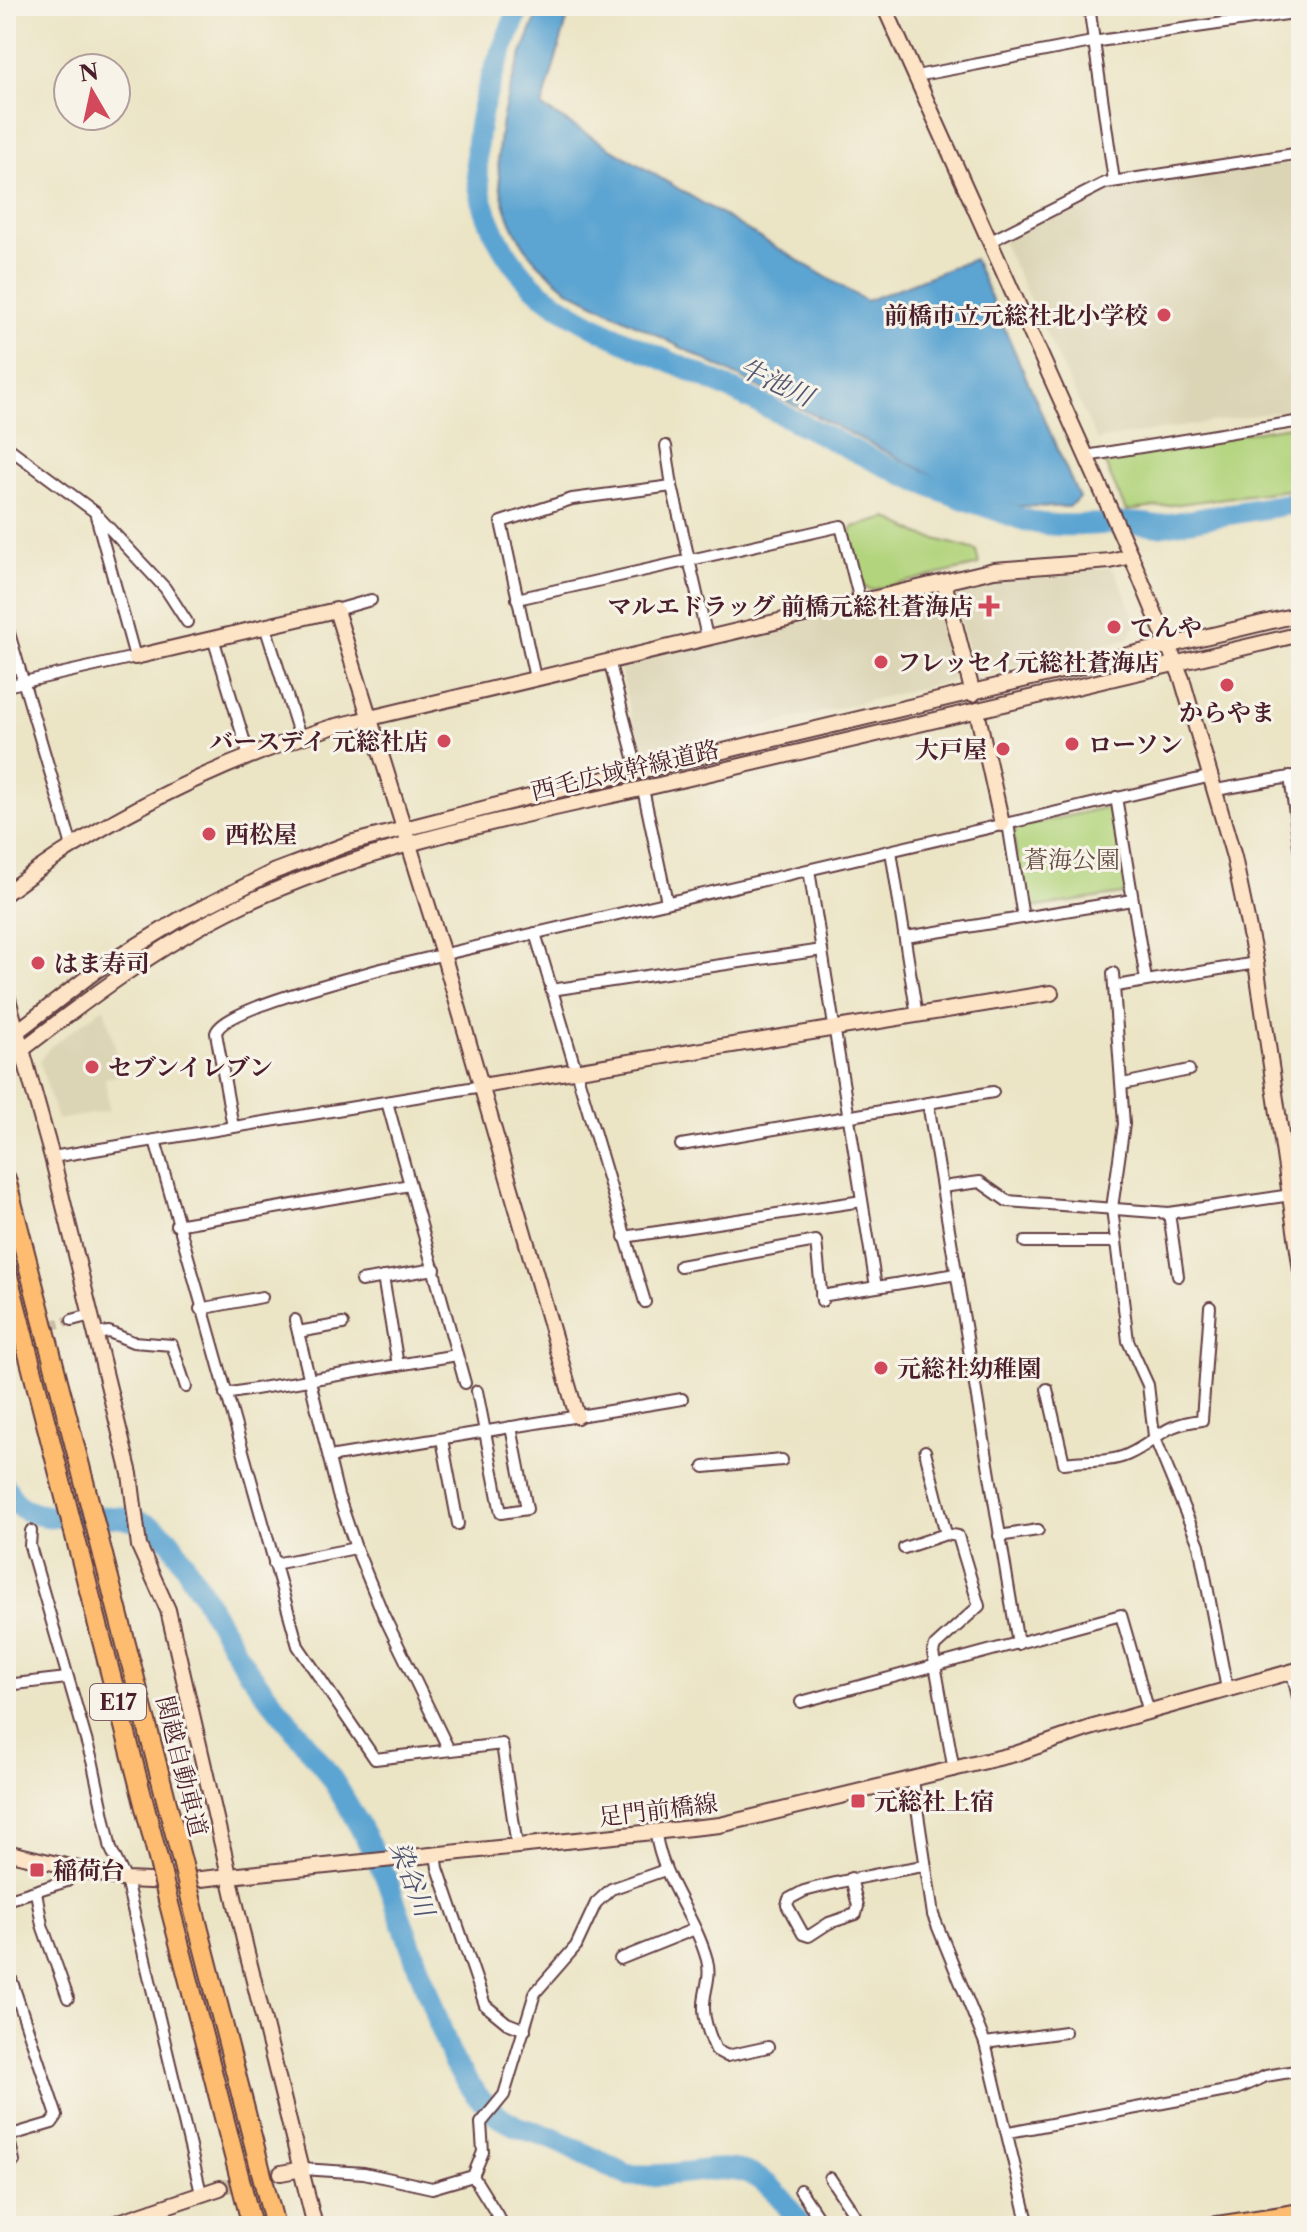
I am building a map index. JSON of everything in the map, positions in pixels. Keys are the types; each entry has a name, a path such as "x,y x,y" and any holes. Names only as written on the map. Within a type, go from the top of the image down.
{"highway":[{"name":"関越自動車道","path":"6,1179 275,2226"},
{"name":"関越自動車道","path":"6,1268 252,2226"}],"main road":[{"path":"1211,2226 1301,2212"}],"street":[{"path":"884,6 1177,664 1214,783 1256,963 1301,1271"},
{"path":"1089,6 1114,181"},
{"path":"916,76 1092,42 1301,12"},
{"path":"991,241 1114,181 1301,153"},
{"path":"1086,456 1301,421"},
{"path":"6,446 95,512 165,588 187,622"},
{"path":"666,446 672,486 707,637"},
{"path":"535,678 500,529 505,518 572,499 672,486"},
{"path":"95,512 135,657"},
{"path":"517,599 841,526 860,601"},
{"path":"6,893 72,846 146,803 249,756 300,737 371,716 1006,568 1110,561 1131,556"},
{"path":"944,582 973,694"},
{"path":"6,686 371,600"},
{"path":"336,610 443,954 577,1416"},
{"name":"西毛広域幹線道路","path":"6,1040 123,953 236,889 309,857 405,827 1301,614"},
{"path":"6,623 72,846"},
{"path":"265,626 300,737"},
{"name":"西毛広域幹線道路","path":"6,1062 120,976 189,933 291,884 409,844 1301,634"},
{"path":"213,638 249,756"},
{"path":"609,660 638,773"},
{"path":"977,711 1005,824 1023,918"},
{"path":"233,1127 216,1033 220,1024 252,1008 341,980 443,954 1116,797 1214,783 1295,775 1301,861"},
{"path":"643,789 667,902"},
{"path":"1116,797 1146,980"},
{"path":"891,851 917,1016"},
{"path":"809,870 876,1287"},
{"path":"906,937 1132,900"},
{"path":"535,933 645,1302"},
{"path":"551,990 822,950"},
{"path":"1116,986 1256,963"},
{"path":"1113,973 1123,1084 1123,1145 1112,1208 1128,1341 1146,1375 1154,1436 1199,1545 1227,1689"},
{"path":"6,992 52,1157 91,1315 134,1503 138,1539 168,1610 315,2226"},
{"path":"52,1157 1051,993"},
{"path":"1123,1084 1189,1070"},
{"path":"681,1145 993,1092"},
{"path":"387,1102 465,1383"},
{"path":"928,1103 1018,1644"},
{"path":"155,1140 176,1225 298,1646 375,1759 502,1744 517,1846"},
{"path":"942,1187 980,1182 1007,1201 1169,1213 1291,1195"},
{"path":"176,1225 410,1185"},
{"path":"624,1237 862,1201"},
{"path":"1169,1213 1178,1276"},
{"path":"680,1266 816,1241 822,1299 957,1274"},
{"path":"1025,1242 1114,1242"},
{"path":"361,1281 435,1269"},
{"path":"383,1277 398,1365"},
{"path":"200,1309 262,1297"},
{"path":"1047,1389 1064,1463 1118,1458 1174,1423 1202,1420 1210,1307"},
{"path":"72,1320 91,1315"},
{"path":"295,1320 329,1457 356,1548 383,1614 449,1750"},
{"path":"298,1332 343,1324"},
{"path":"95,1334 109,1332 133,1342 172,1345 186,1387"},
{"path":"225,1394 457,1355"},
{"path":"477,1391 501,1513 527,1509 511,1427"},
{"path":"329,1457 682,1399"},
{"path":"442,1439 458,1524"},
{"path":"925,1451 946,1534"},
{"path":"704,1467 782,1460"},
{"path":"999,1536 1038,1530"},
{"path":"31,1531 30,1546 93,1764 111,1849 126,1880 201,2193"},
{"path":"904,1548 946,1534 958,1536 979,1606 935,1646 954,1771"},
{"path":"274,1564 356,1548"},
{"path":"801,1702 1121,1615 1149,1712"},
{"path":"1297,1670 1301,1710"},
{"name":"足門前橋線","path":"6,1852 126,1880 231,1878 436,1854 656,1835 747,1820 954,1771 1297,1670"},
{"path":"6,1685 67,1678"},
{"path":"913,1781 923,1866 936,1925 985,2043 1009,2132 1029,2226"},
{"path":"656,1835 665,1870 695,1929 710,1970 703,2009 716,2050 727,2056 768,2047"},
{"path":"436,1854 438,1868 485,2005 507,2023 525,2030"},
{"path":"851,1878 858,1906 856,1914 829,1923 809,1936 803,1934 787,1902 804,1891 851,1878 923,1866"},
{"path":"6,1900 67,1881 76,1870"},
{"path":"281,2173 302,2169 364,2173 432,2188 455,2184 473,2176 483,2152 484,2117 504,2095 535,1993 576,1946 596,1903 621,1884 665,1870"},
{"path":"36,1892 42,1925 68,1998"},
{"path":"620,1959 695,1929"},
{"path":"6,1964 57,2116 52,2123 8,2136 14,2161 6,2169"},
{"path":"985,2043 1065,2032"},
{"path":"1009,2132 1237,2089 1266,2076 1301,2070"},
{"path":"473,2176 504,2226"},
{"path":"830,2178 862,2226"},
{"path":"107,2226 220,2188"},
{"path":"800,2190 824,2226"}],"shaded area":[{"name":"前橋市立元総社北小学校","path":"1301,160 1301,408 1097,440 1001,239 1105,189"},
{"path":"1109,568 1115,571 1137,623 1128,639 979,674 972,669 954,593 957,586 1006,576"},
{"path":"931,591 938,597 955,674 951,681 646,754 639,749 620,670 624,663"},
{"path":"104,1007 123,1075 105,1078 109,1111 57,1120 40,1062 49,1048"}],"green space":[{"path":"1289,426 1301,440 1301,488 1126,511 1102,457"},
{"path":"888,518 921,535 976,550 979,565 871,590 864,587 850,534 853,527"},
{"name":"蒼海公園","path":"1107,807 1114,811 1126,890 1122,894 1031,908 1025,904 1013,835 1017,828"}],"water":[{"path":"541,6 571,6 542,107 866,301 974,259 1079,498 1069,507 1016,506 959,489 568,290 545,270 532,257 513,226 502,195 498,164 500,132 507,101"}],"waterway":[{"name":"牛池川","path":"520,6 482,109 476,161 479,187 492,228 513,263 541,293 573,314 889,468 1031,522 1158,526 1301,502"},
{"name":"染谷川","path":"6,1487 17,1504 34,1513 54,1517 124,1518 147,1525 168,1539 247,1669 319,1761 351,1811 385,1875 453,2062 476,2094 498,2116 518,2127 553,2138 627,2175 726,2169 745,2172 763,2181 782,2199 800,2226"}],"tunnel":[{"path":"6,1336 72,1320"},
{"path":"220,2188 281,2173"}],"place":[{"name":"前橋市立元総社北小学校","path":"1164,315"},
{"name":"マルエドラッグ 前橋元総社蒼海店","path":"989,606"},
{"name":"てんや","path":"1114,627"},
{"name":"フレッセイ元総社蒼海店","path":"881,662"},
{"name":"からやま","path":"1227,685"},
{"name":"バースデイ 元総社店","path":"444,741"},
{"name":"ローソン","path":"1072,744"},
{"name":"大戸屋","path":"1003,749"},
{"name":"西松屋","path":"209,834"},
{"name":"はま寿司","path":"38,963"},
{"name":"セブンイレブン","path":"92,1067"},
{"name":"元総社幼稚園","path":"881,1368"},
{"name":"元総社上宿","path":"858,1801"},
{"name":"稲荷台","path":"37,1870"}]}
